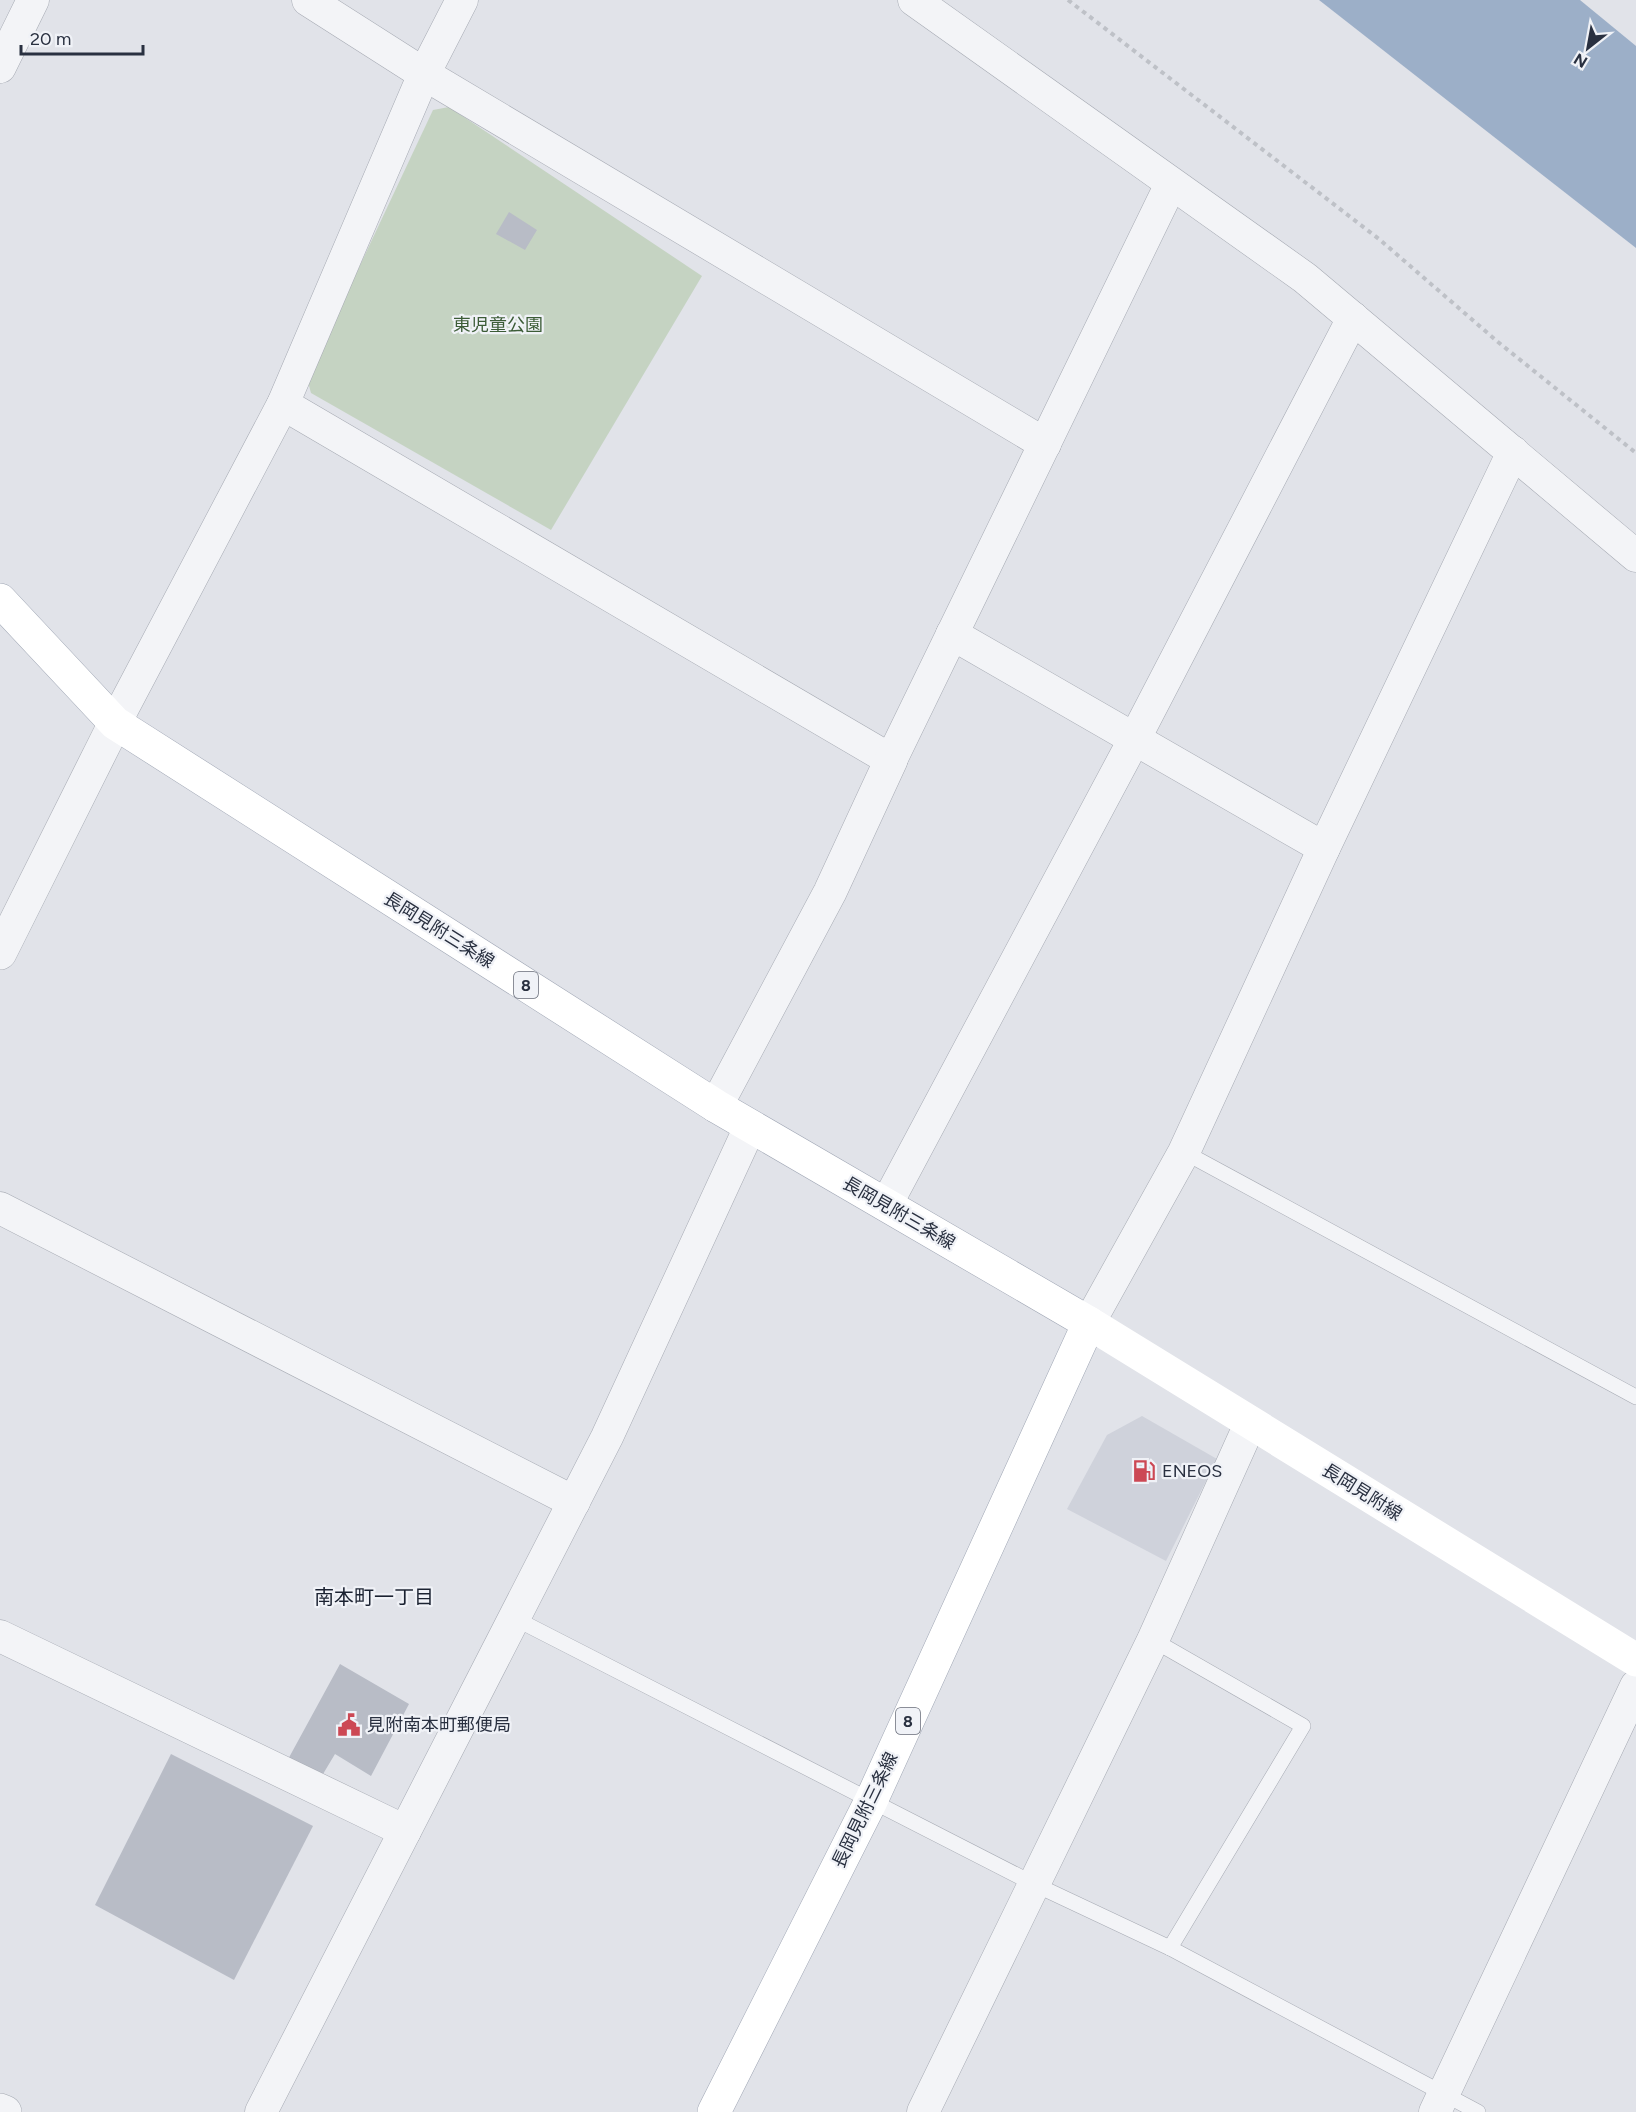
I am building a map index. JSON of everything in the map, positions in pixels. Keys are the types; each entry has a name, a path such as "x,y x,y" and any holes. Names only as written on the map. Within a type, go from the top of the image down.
{"main road":[{"name":"長岡見附三条線","path":"0,600 115,723 750,1127 1089,1323 871,1801 714,2112"},
{"name":"長岡見附線","path":"1089,1323 1636,1660"}],"street":[{"path":"3,50 33,0"},
{"path":"308,0 424,74 1045,444"},
{"path":"0,953 115,723 283,404 424,74 462,0"},
{"path":"914,0 1305,278 1636,556"},
{"path":"716,1106 830,892 891,760 1171,184"},
{"path":"886,1205 1134,740 1353,318"},
{"path":"283,404 891,760"},
{"path":"1089,1323 1184,1152 1324,848 1513,452"},
{"path":"952,634 1324,848"},
{"path":"261,2112 516,1619 607,1437 750,1127"},
{"path":"0,1208 574,1502"},
{"path":"923,2112 1153,1640 1250,1424"},
{"path":"0,1636 405,1831"},
{"path":"1440,2103 1636,1686"},
{"path":"0,2110 5,2112"}],"lane":[{"path":"1184,1152 1636,1397"},
{"path":"516,1619 1034,1884 1170,1948 1440,2103 1478,2112"},
{"path":"1153,1640 1303,1726 1170,1948"}],"path":[{"path":"1068,0 1379,239 1498,342 1636,453"}],"shaded area":[{"path":"1142,1416 1217,1459 1166,1561 1067,1509 1107,1435"}],"green space":[{"name":"東児童公園","path":"449,107 702,276 551,530 311,393 307,378 433,110"}],"water":[{"path":"1319,0 1580,0 1636,46 1636,248"}],"building":[{"path":"509,212 537,230 525,250 496,234"},
{"path":"340,1664 409,1704 371,1776 335,1754 320,1779 286,1763"},
{"path":"171,1754 313,1826 234,1980 95,1905"}],"place":[{"name":"ENEOS","path":"1144,1471"},
{"name":"見附南本町郵便局","path":"349,1725"}],"district":[{"name":"南本町一丁目","path":"374,1597"}]}
